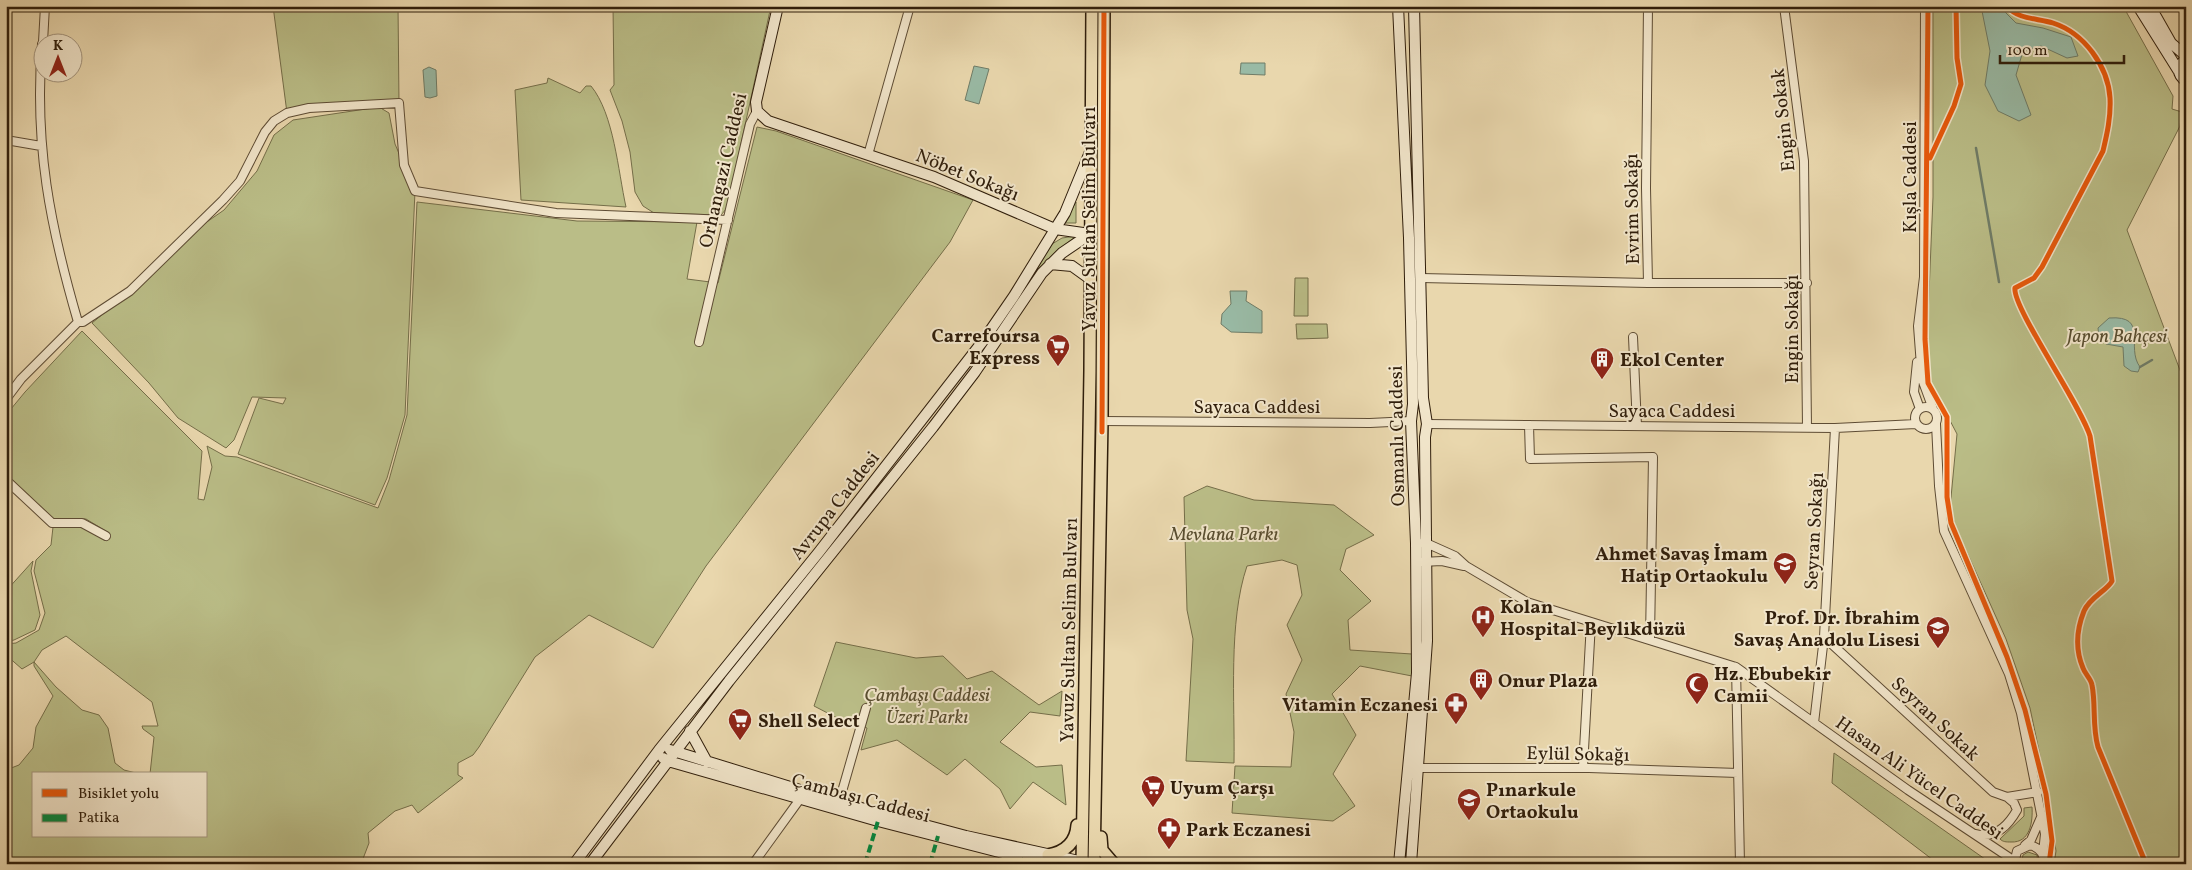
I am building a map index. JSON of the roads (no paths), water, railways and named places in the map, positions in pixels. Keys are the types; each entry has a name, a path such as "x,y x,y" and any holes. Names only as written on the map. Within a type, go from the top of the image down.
{"main road":[{"name":"Orhangazi Caddesi","path":"757,110 759,88 778,6"},
{"name":"Yavuz Sultan Selim Bulvarı","path":"1088,863 1095,813 1102,427 1096,234 1091,149 1092,6"},
{"name":"Yavuz Sultan Selim Bulvarı","path":"1088,863 1083,812 1090,279 1096,234 1104,6"},
{"path":"1399,6 1404,8 1409,6"},
{"name":"Osmanlı Caddesi","path":"1399,6 1409,238 1413,404 1411,422 1421,543"},
{"name":"Osmanlı Caddesi","path":"1400,864 1417,673 1427,423 1423,398 1414,6"},
{"path":"2138,6 2186,83"},
{"path":"2150,6 2172,43 2186,56"},
{"path":"2178,70 2181,63 2186,60"},
{"name":"Nöbet Sokağı","path":"757,110 768,121 934,177 1055,229 1096,234"},
{"name":"Avrupa Caddesi","path":"574,864 660,750 950,386 1014,296 1055,229 1074,195 1091,149"},
{"name":"Avrupa Caddesi","path":"590,864 690,731 933,427 1050,264 1069,247 1096,234"},
{"path":"1050,264 1072,266 1090,279"},
{"path":"1420,414 1427,423 1416,431 1411,422 1420,414"},
{"path":"1088,426 1090,433 1102,427"},
{"name":"Osmanlı Caddesi","path":"1411,864 1427,641 1421,562"},
{"path":"690,731 707,762"},
{"path":"660,750 668,761"},
{"name":"Çambaşı Caddesi","path":"660,750 675,752 839,802 1047,860"},
{"name":"Çambaşı Caddesi","path":"668,761 800,799 1047,860 1088,863"},
{"path":"1047,860 1074,841 1078,821 1083,812"},
{"path":"1095,813 1100,824 1102,850 1114,864"}],"street":[{"path":"44,32 45,6"},
{"path":"868,154 910,6"},
{"name":"Evrim Sokağı","path":"1648,6 1646,179 1648,283 1807,283"},
{"name":"Engin Sokak","path":"1784,6 1804,161 1806,231"},
{"name":"Kışla Caddesi","path":"1919,348 1918,326 1924,277 1925,6"},
{"path":"41,82 39,126 45,184 63,270 78,322"},
{"path":"6,399 22,379 78,322 83,322 130,291 240,181 265,132 274,121 288,113 309,108 399,104 404,165 415,191 556,213 728,220"},
{"name":"Orhangazi Caddesi","path":"698,342 750,124 757,110"},
{"path":"6,140 41,146"},
{"name":"Engin Sokağı","path":"1806,231 1807,427"},
{"path":"1421,278 1648,283"},
{"path":"1633,337 1637,426"},
{"path":"1919,348 1914,392 1920,409"},
{"path":"1919,348 1924,387 1937,416 1939,486 1944,530 2009,674 2021,713 2045,834 2044,864"},
{"path":"1933,409 1927,407 1920,409 1914,416 1916,424 1926,430 1936,424"},
{"name":"Sayaca Caddesi","path":"1102,427 1411,422"},
{"name":"Sayaca Caddesi","path":"1427,423 1836,428 1916,424"},
{"path":"1529,425 1530,459 1653,457 1650,639"},
{"name":"Seyran Sokağı","path":"1814,723 1824,637 1836,428"},
{"path":"6,480 52,523 82,523 106,536"},
{"path":"1421,543 1455,556 1466,566"},
{"path":"1421,562 1442,561 1466,566"},
{"name":"Hasan Ali Yücel Caddesi","path":"1466,566 1527,602 1736,667 1967,831 2014,862"},
{"path":"1584,768 1591,622"},
{"name":"Seyran Sokak","path":"1824,637 1983,784 1993,792 2007,797"},
{"path":"1736,667 1740,864"},
{"path":"839,802 866,708"},
{"name":"Eylül Sokağı","path":"1419,768 1584,768 1738,773"},
{"path":"2007,797 2038,792"},
{"path":"1967,831 1983,836 1991,836 1999,832 2016,810 2014,803 2007,797"},
{"path":"752,864 800,799"},
{"path":"2014,862 2017,851 2031,840 2042,815"},
{"path":"2025,845 2035,846 2043,853"}],"waterway":[{"path":"1976,148 1999,282"},
{"path":"2140,367 2152,360"}],"place":[{"name":"Carrefoursa Express","path":"1058,367"},
{"name":"Ekol Center","path":"1602,380"},
{"name":"Ahmet Savaş İmam Hatip Ortaokulu","path":"1785,585"},
{"name":"Kolan Hospital-Beylikdüzü","path":"1483,638"},
{"name":"Prof. Dr. İbrahim Savaş Anadolu Lisesi","path":"1938,649"},
{"name":"Onur Plaza","path":"1481,701"},
{"name":"Hz. Ebubekir Camii","path":"1697,705"},
{"name":"Vitamin Eczanesi","path":"1456,725"},
{"name":"Shell Select","path":"740,741"},
{"name":"Uyum Çarşı","path":"1153,808"},
{"name":"Pınarkule Ortaokulu","path":"1469,821"},
{"name":"Park Eczanesi","path":"1169,850"}],"park label":[{"name":"Japon Bahçesi","path":"2117,335"},
{"name":"Mevlana Parkı","path":"1224,533"},
{"name":"Çambaşı Caddesi Üzeri Parkı","path":"927,705"}]}
